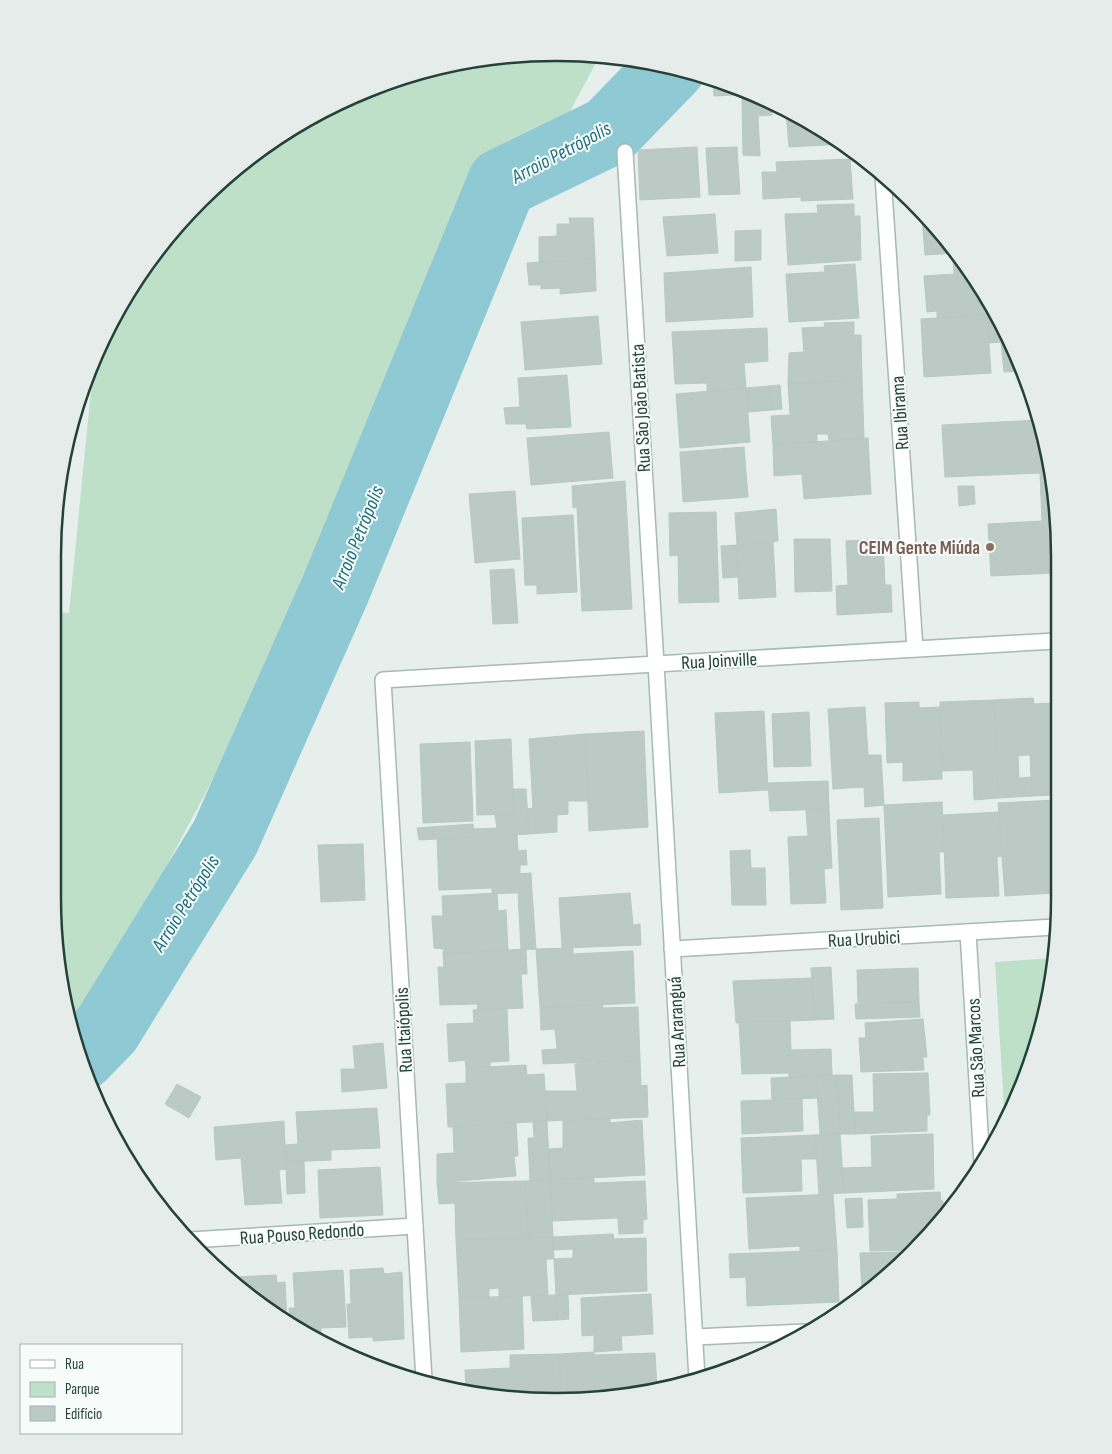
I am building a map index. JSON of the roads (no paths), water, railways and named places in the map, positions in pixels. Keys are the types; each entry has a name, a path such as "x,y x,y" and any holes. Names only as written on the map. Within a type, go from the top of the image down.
{"street":[{"name":"Rua São João Batista","path":"625,152 656,664"},
{"name":"Rua Ibirama","path":"884,186 915,649"},
{"name":"Rua Joinville","path":"383,680 1051,641"},
{"name":"Rua Araranguá","path":"656,664 697,1372"},
{"name":"Rua Itaiópolis","path":"383,680 424,1375"},
{"name":"Rua Urubici","path":"672,949 1050,926"},
{"name":"Rua São Marcos","path":"968,932 981,1150"},
{"name":"Rua Pouso Redondo","path":"198,1239 415,1226"},
{"path":"695,1337 791,1333"}],"waterway":[{"name":"Arroio Petrópolis","path":"86,1051 107,1029 225,838 336,588 502,183 609,131 665,74"}],"place":[{"name":"CEIM Gente Miúda","path":"990,547"}]}
